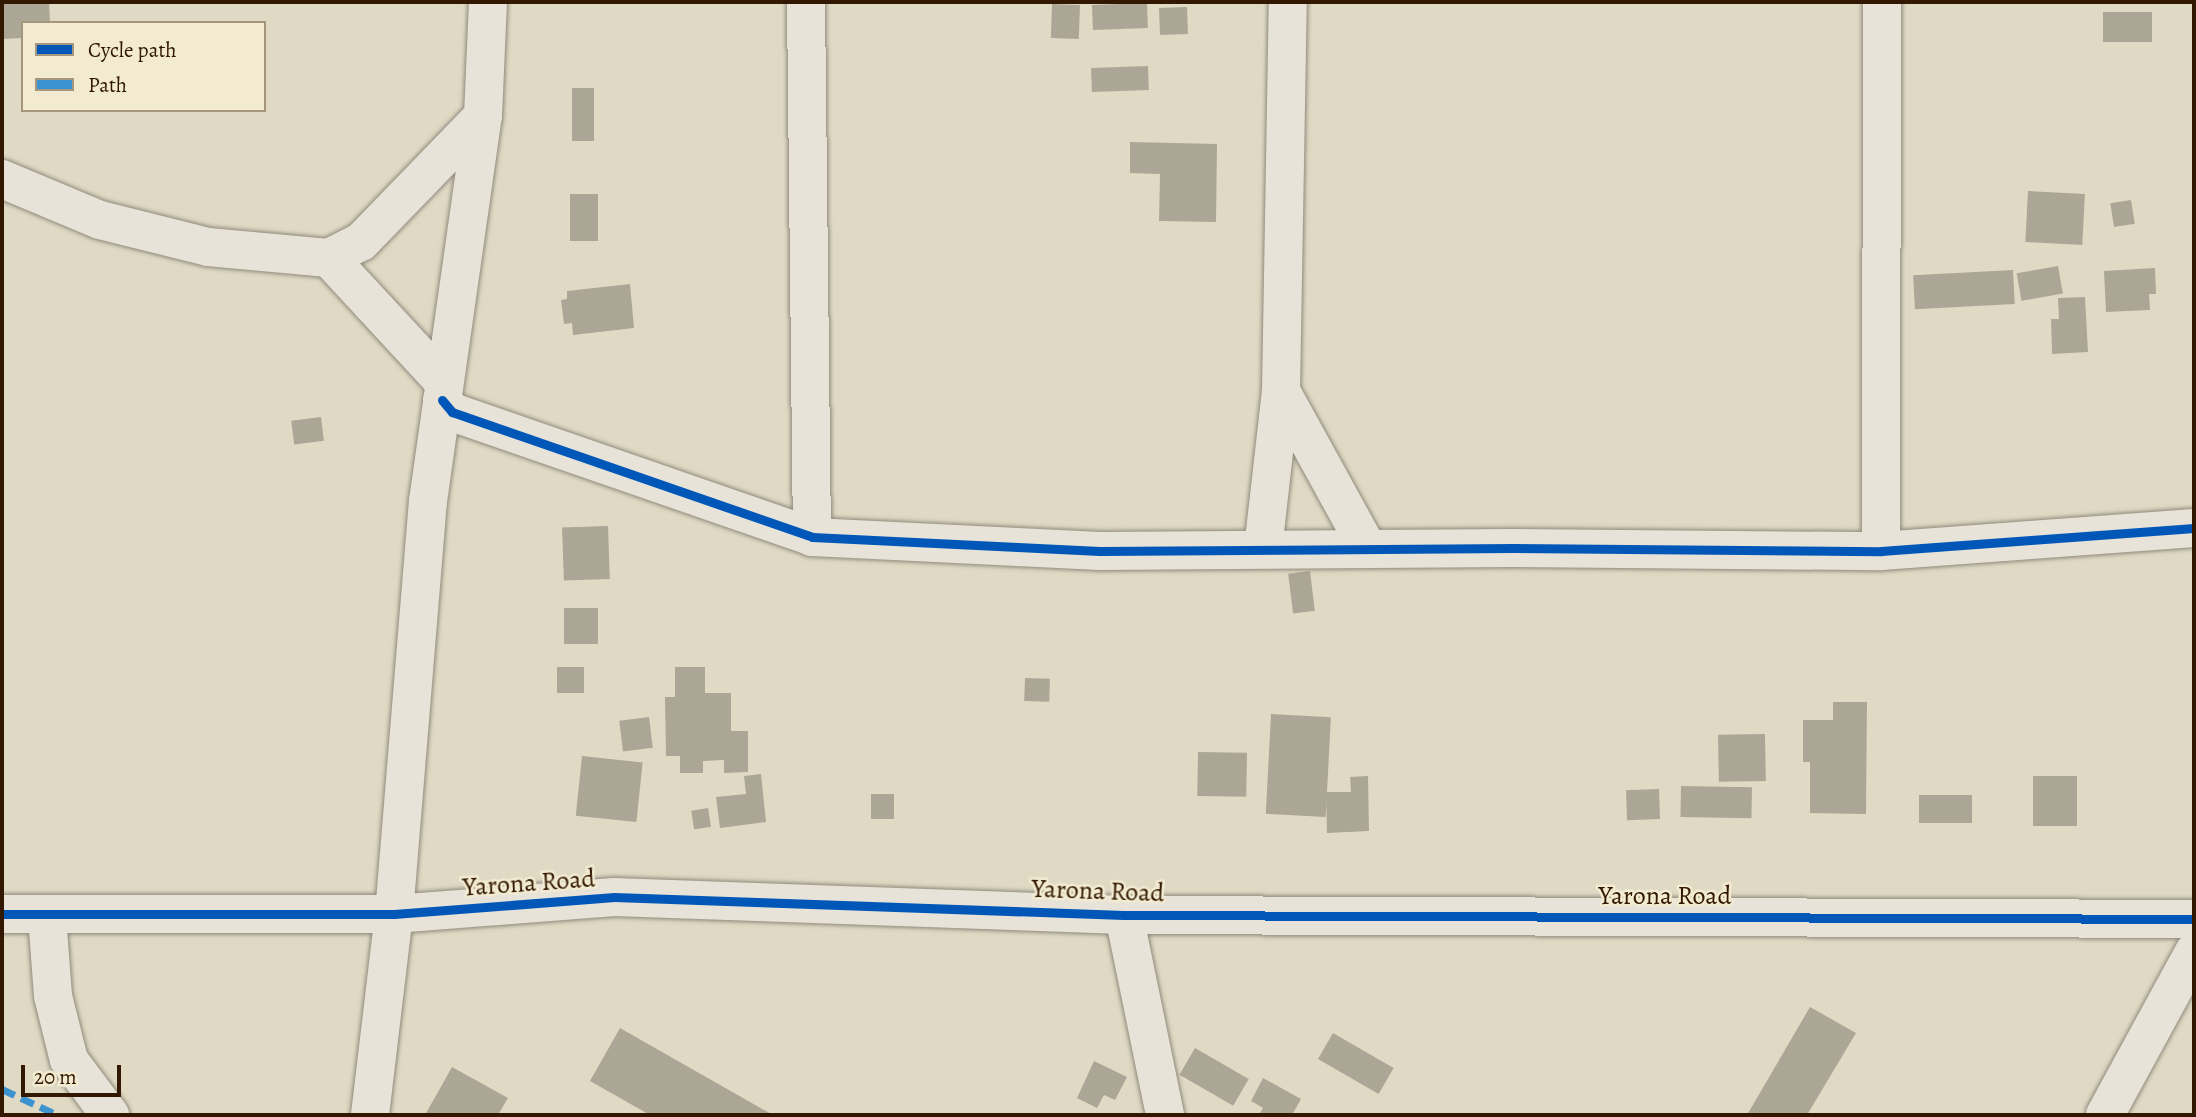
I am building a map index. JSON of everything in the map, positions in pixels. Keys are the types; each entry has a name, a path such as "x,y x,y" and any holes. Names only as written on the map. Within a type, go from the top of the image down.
{"street":[{"path":"370,1115 394,914 428,501 483,116 488,2"},
{"path":"806,2 812,537"},
{"path":"1263,550 1281,391 1288,2"},
{"path":"1881,551 1882,2"},
{"path":"2,179 100,220 208,247 329,258 362,242 483,116"},
{"path":"329,258 443,391 452,412 812,537 1100,551 1881,551 2194,528"},
{"path":"1281,391 1368,549"},
{"name":"Yarona Road","path":"2,914 394,914 614,897 1124,915 2194,919"},
{"path":"1124,915 1165,1115"},
{"path":"47,916 53,996 69,1059 110,1115"},
{"path":"2105,1115 2194,952"}],"building":[{"path":"2,2 49,2 50,21 21,21 21,38 2,39"},
{"path":"1147,3 1148,28 1093,30 1092,5"},
{"path":"1052,4 1080,5 1079,39 1051,38"},
{"path":"1187,7 1188,34 1160,35 1159,8"},
{"path":"2103,12 2152,12 2152,42 2103,42"},
{"path":"1148,66 1149,90 1092,92 1091,68"},
{"path":"572,88 594,88 594,141 572,141"},
{"path":"1130,142 1217,144 1216,222 1159,221 1160,174 1130,173"},
{"path":"2028,191 2085,194 2082,245 2025,242"},
{"path":"570,194 598,194 598,241 570,241"},
{"path":"2131,200 2135,224 2114,227 2110,203"},
{"path":"2058,266 2063,294 2022,301 2017,273"},
{"path":"2155,268 2156,294 2149,294 2150,310 2106,312 2104,271"},
{"path":"2013,270 2015,304 1915,309 1913,275"},
{"path":"630,284 634,328 573,335 572,323 564,324 561,300 567,299 567,291"},
{"path":"2085,297 2088,352 2052,354 2051,319 2059,319 2058,298"},
{"path":"321,417 324,441 294,444 291,421"},
{"path":"608,526 610,579 564,581 562,528"},
{"path":"1310,571 1315,611 1293,613 1288,574"},
{"path":"564,608 598,608 598,644 564,644"},
{"path":"557,667 584,667 584,693 557,693"},
{"path":"675,667 705,667 705,693 731,693 731,731 748,731 748,772 724,773 724,760 703,761 703,773 680,773 680,756 666,756 665,697 675,697"},
{"path":"1025,678 1050,679 1049,702 1024,701"},
{"path":"1833,702 1867,702 1866,814 1810,813 1810,762 1803,762 1803,720 1833,720"},
{"path":"1271,714 1331,717 1326,817 1266,814"},
{"path":"649,717 653,748 623,751 619,721"},
{"path":"1765,734 1766,781 1719,782 1718,735"},
{"path":"1198,752 1247,753 1246,797 1197,796"},
{"path":"582,756 643,762 636,822 576,816"},
{"path":"761,774 766,822 720,828 716,797 746,794 744,776"},
{"path":"1368,776 1369,831 1327,833 1326,792 1351,792 1350,777"},
{"path":"2033,776 2077,776 2077,826 2033,826"},
{"path":"1681,786 1752,787 1751,818 1680,817"},
{"path":"1659,789 1660,819 1627,820 1626,790"},
{"path":"871,794 894,794 894,819 871,819"},
{"path":"1919,795 1972,795 1972,823 1919,823"},
{"path":"708,808 711,827 694,829 691,811"},
{"path":"1810,1007 1856,1033 1807,1115 1747,1115"},
{"path":"620,1028 773,1115 650,1115 590,1081"},
{"path":"1333,1033 1394,1068 1379,1094 1318,1059"},
{"path":"1195,1048 1249,1079 1233,1106 1180,1075"},
{"path":"1094,1061 1127,1077 1115,1100 1104,1095 1097,1108 1077,1098"},
{"path":"452,1067 508,1098 498,1115 425,1115"},
{"path":"1263,1078 1301,1099 1292,1115 1259,1115 1263,1108 1251,1101"}],"marked path":[{"path":"2,1089 58,1115"}],"cycle path":[{"path":"442,400 452,412 812,537 1100,551 1513,548 1881,551 2194,528"},
{"path":"2,914 394,914 614,897 1124,915 2194,919"}]}
